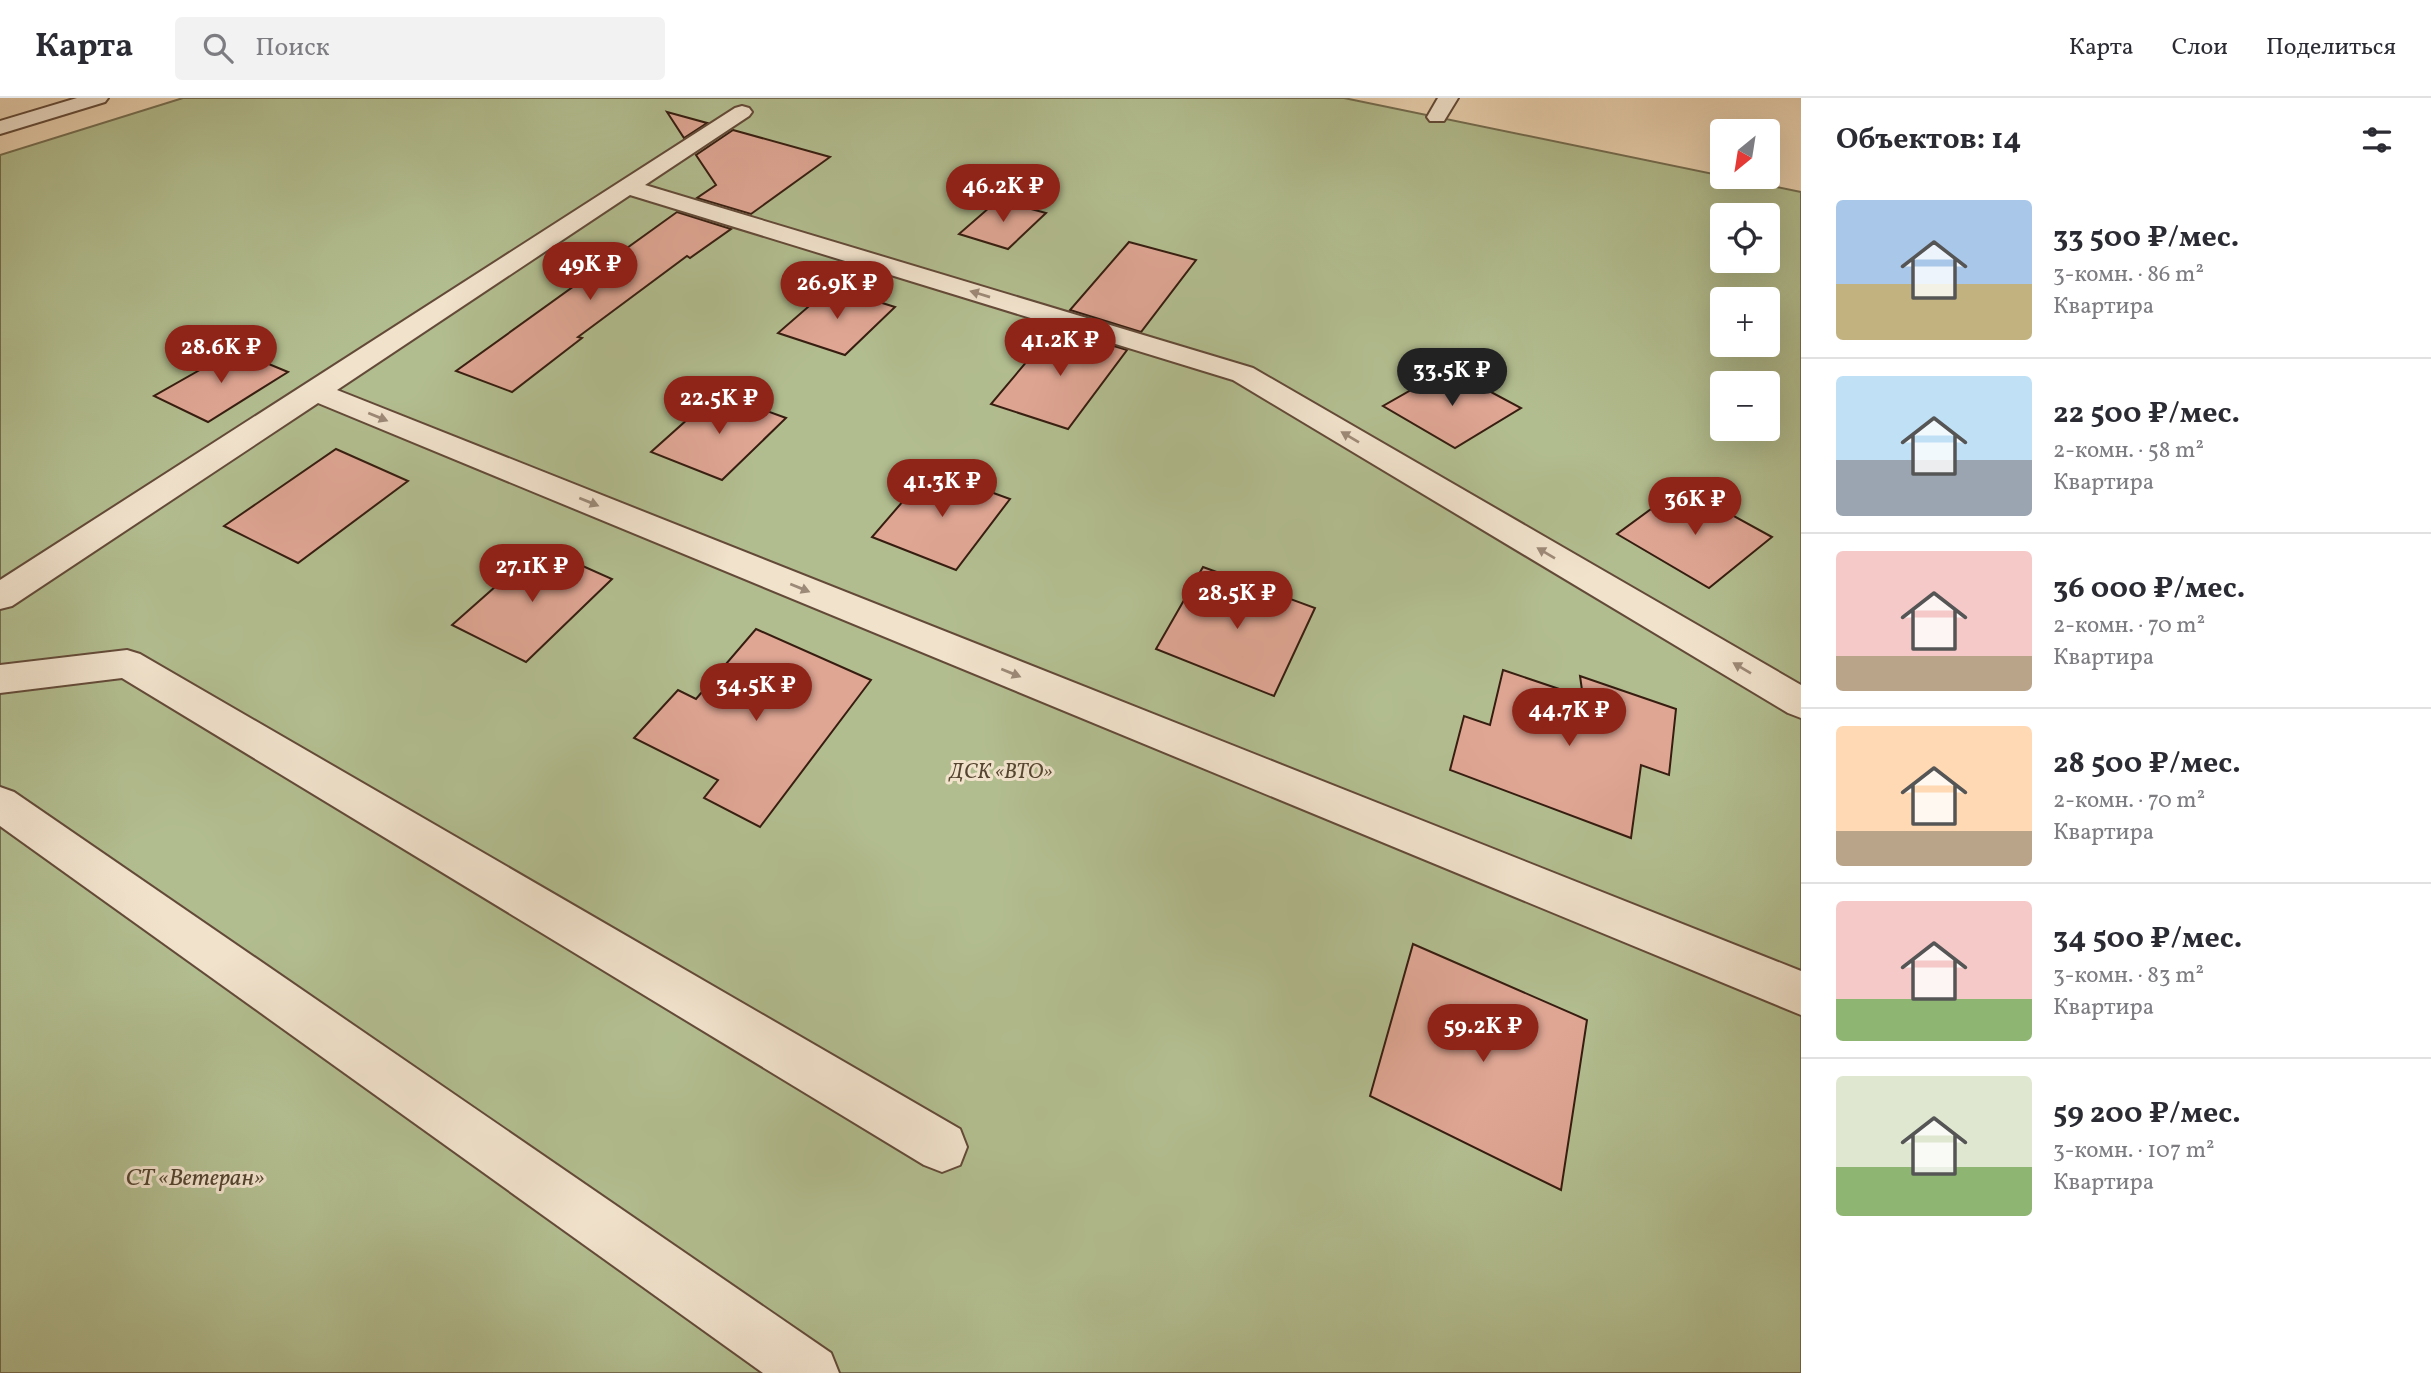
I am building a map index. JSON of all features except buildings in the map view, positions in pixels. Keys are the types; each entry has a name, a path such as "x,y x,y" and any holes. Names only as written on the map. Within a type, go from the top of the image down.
{"street":[{"path":"0,128 98,98"},
{"path":"1437,117 1448,98"},
{"path":"0,597 742,112"},
{"path":"627,187 1243,374 1801,703"},
{"path":"315,391 1801,993"},
{"path":"0,678 127,664 942,1147"},
{"path":"0,804 811,1373"}],"green space":[{"name":"ДСК «ВТО»","path":"183,98 1344,98 1710,173 1710,189 1780,188 1801,192 1801,1373 0,1373 0,155"}],"park label":[{"name":"СТ «Ветеран»","path":"195,1179"}]}
